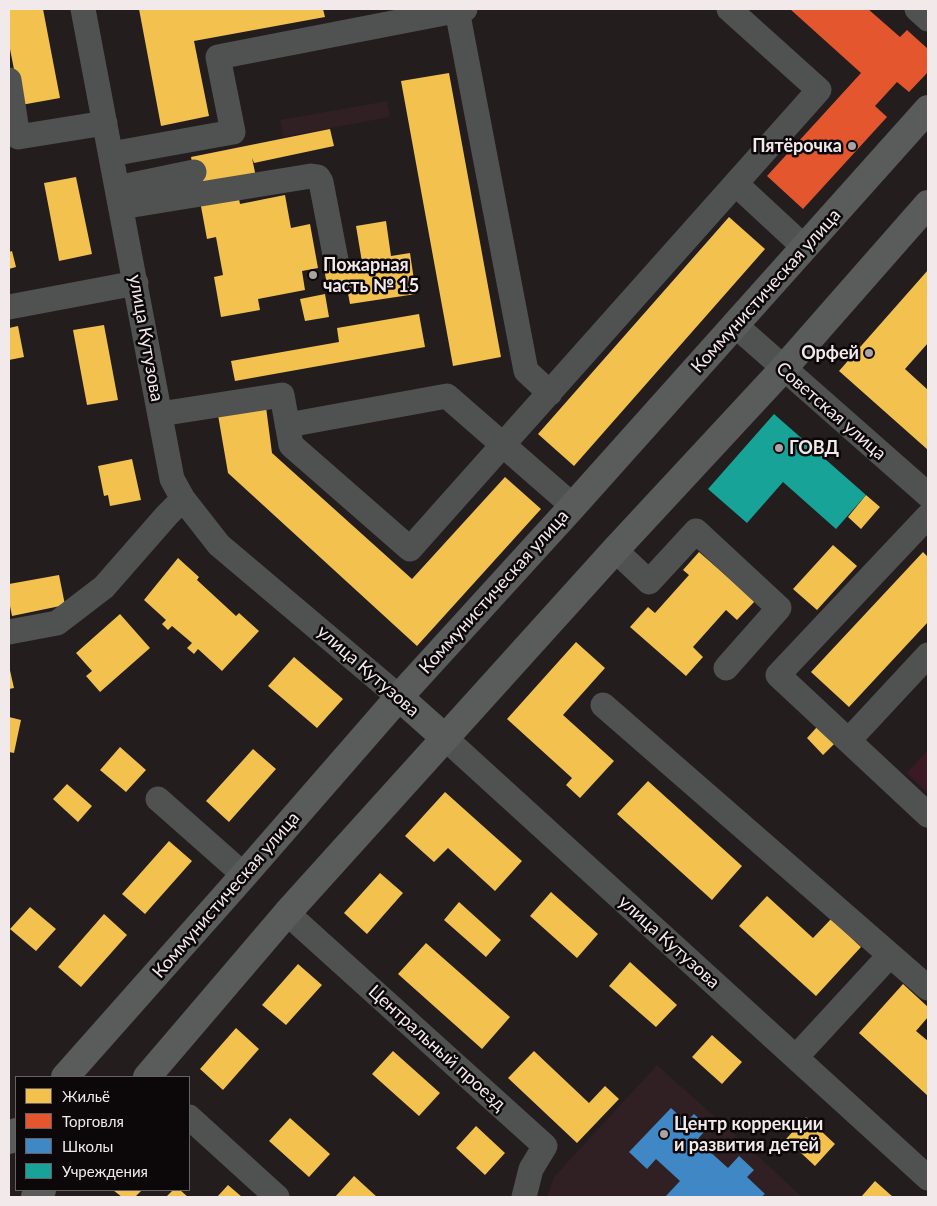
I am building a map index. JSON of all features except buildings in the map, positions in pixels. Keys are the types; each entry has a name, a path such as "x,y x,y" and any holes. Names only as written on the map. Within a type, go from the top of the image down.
{"main road":[{"name":"Коммунистическая улица","path":"66,1076 399,697 928,110"},
{"path":"148,1076 287,913 614,550 783,369 928,204"},
{"name":"улица Кутузова","path":"399,697 445,738"}],"street":[{"name":"улица Кутузова","path":"83,9 172,479 183,499 219,545 399,697"},
{"path":"160,414 282,395 291,445 410,549 504,446 819,90 729,9"},
{"path":"917,9 928,19"},
{"path":"110,154 233,132 218,57 357,19 461,10 526,371 550,394"},
{"path":"9,80 18,137 104,123"},
{"path":"119,197 194,172"},
{"path":"119,197 311,176 318,177 322,182 336,260"},
{"path":"736,184 804,247"},
{"path":"9,307 136,282"},
{"name":"Советская улица","path":"735,325 928,495"},
{"path":"288,425 447,396 573,506"},
{"path":"9,632 57,623 104,587 183,499"},
{"path":"928,516 778,675 928,815"},
{"path":"614,550 649,582 696,531 779,608 726,668"},
{"path":"848,740 928,655"},
{"path":"603,705 928,988"},
{"name":"улица Кутузова","path":"445,738 928,1178"},
{"path":"158,799 244,875"},
{"name":"Центральный проезд","path":"287,913 545,1146 531,1169 524,1197"},
{"path":"796,1057 890,955"},
{"path":"190,1119 277,1197"}],"shaded area":[{"path":"387,101 390,117 283,137 280,120"},
{"path":"928,750 928,793 907,773"},
{"name":"Центр коррекции и развития детей","path":"657,1065 802,1197 547,1197 554,1177"}],"place":[{"name":"Пятёрочка","path":"852,146"},
{"name":"Пожарная часть № 15","path":"313,275"},
{"name":"Орфей","path":"869,353"},
{"name":"ГОВД","path":"779,448"},
{"name":"Центр коррекции и развития детей","path":"664,1134"}]}
